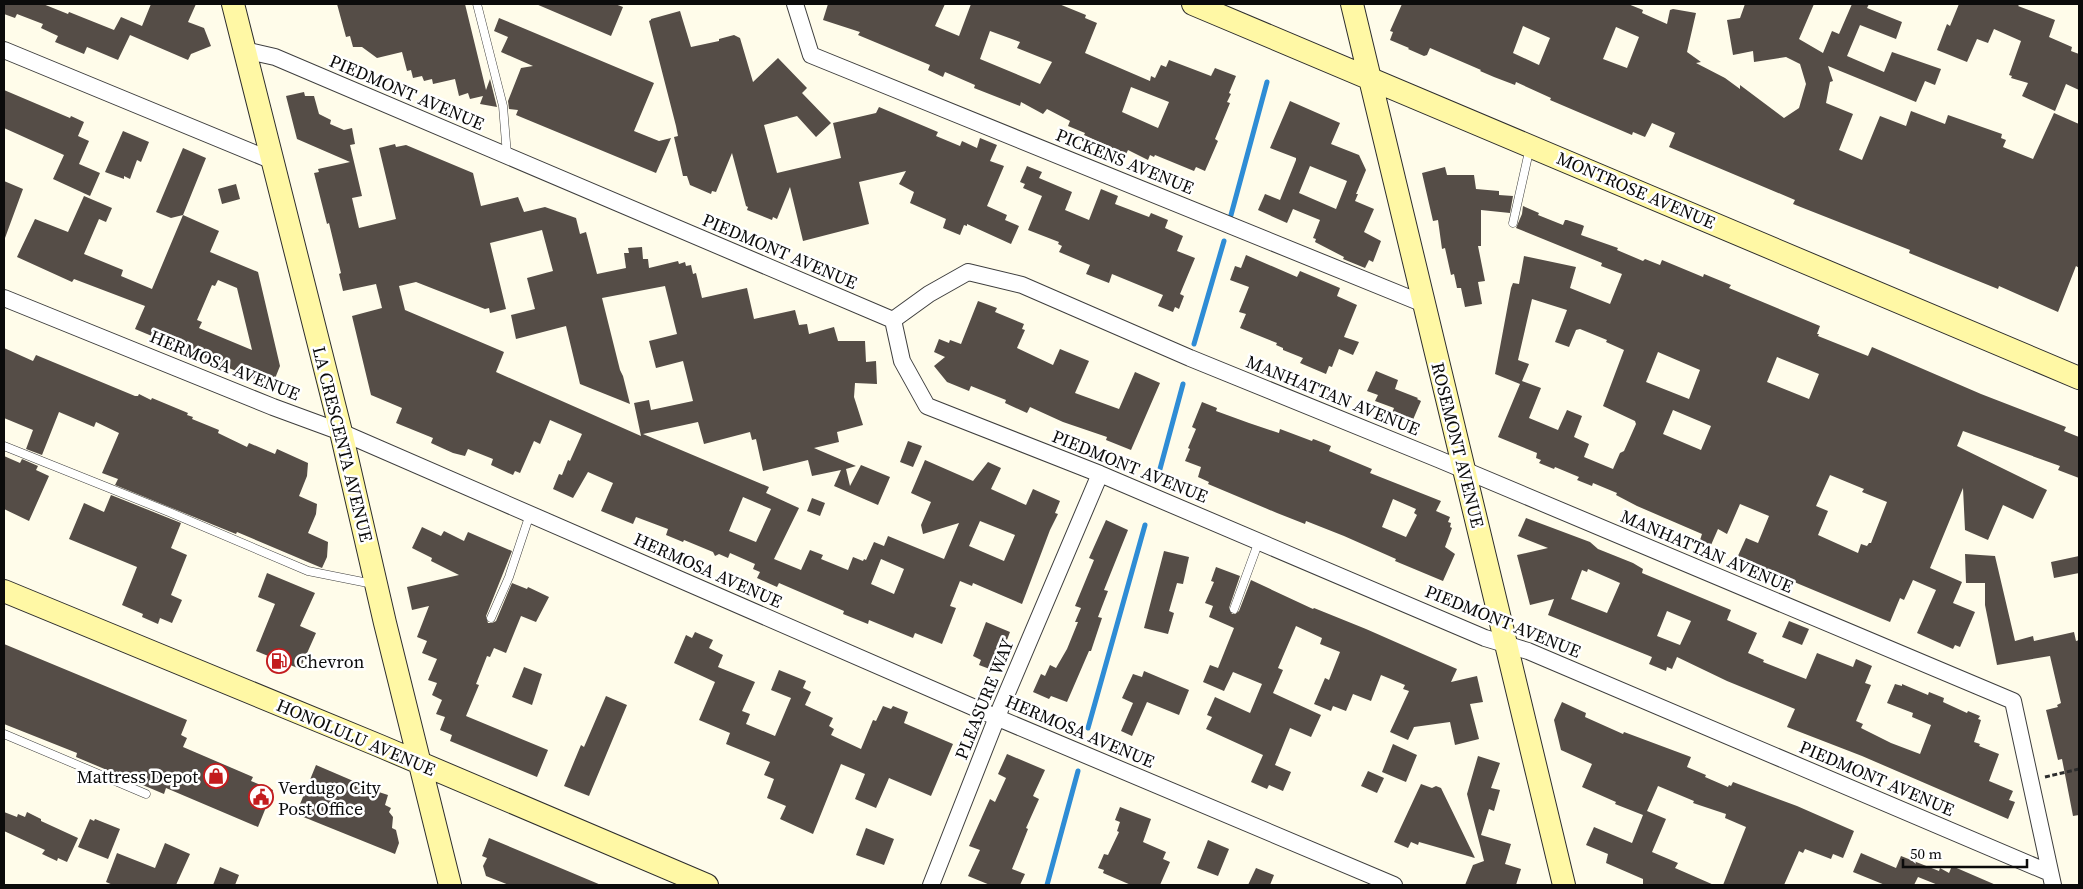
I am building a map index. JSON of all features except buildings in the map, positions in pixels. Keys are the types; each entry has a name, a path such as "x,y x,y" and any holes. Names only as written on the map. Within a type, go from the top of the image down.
{"street":[{"name":"LA CRESCENTA AVENUE","path":"233,4 341,432 419,763 450,885"},
{"name":"PICKENS AVENUE","path":"795,4 811,55 1424,304"},
{"name":"MONTROSE AVENUE","path":"1192,4 1369,77 2079,378"},
{"name":"ROSEMONT AVENUE","path":"1352,4 1564,885"},
{"path":"4,50 273,161"},
{"name":"PIEDMONT AVENUE","path":"244,50 275,57 893,320 902,361 927,406 1100,474 1485,638 1537,654 2052,879"},
{"name":"MANHATTAN AVENUE","path":"893,320 929,294 968,272 1022,285 1190,358 1464,470 2012,702 2030,780"},
{"name":"HERMOSA AVENUE","path":"4,298 273,407 341,432 998,718 1394,885"},
{"name":"PLEASURE WAY","path":"931,885 1002,707 1100,474"},
{"name":"HONOLULU AVENUE","path":"4,591 707,885"},
{"path":"2030,780 2052,879"}],"lane":[{"path":"477,4 503,106 508,157"},
{"path":"1513,223 1530,145"},
{"path":"4,446 169,512 308,571 377,585"},
{"path":"491,618 509,577 530,514"},
{"path":"1234,609 1259,542"},
{"path":"4,734 146,794"}],"path":[{"path":"2030,780 2079,769"}],"waterway":[{"path":"1231,215 1267,82"},
{"path":"1194,344 1224,241"},
{"path":"1157,480 1183,384"},
{"path":"1088,728 1145,525"},
{"path":"1047,885 1078,771"}],"place":[{"name":"Chevron","path":"279,661"},
{"name":"Mattress Depot","path":"216,776"},
{"name":"Verdugo City Post Office","path":"261,797"}]}
